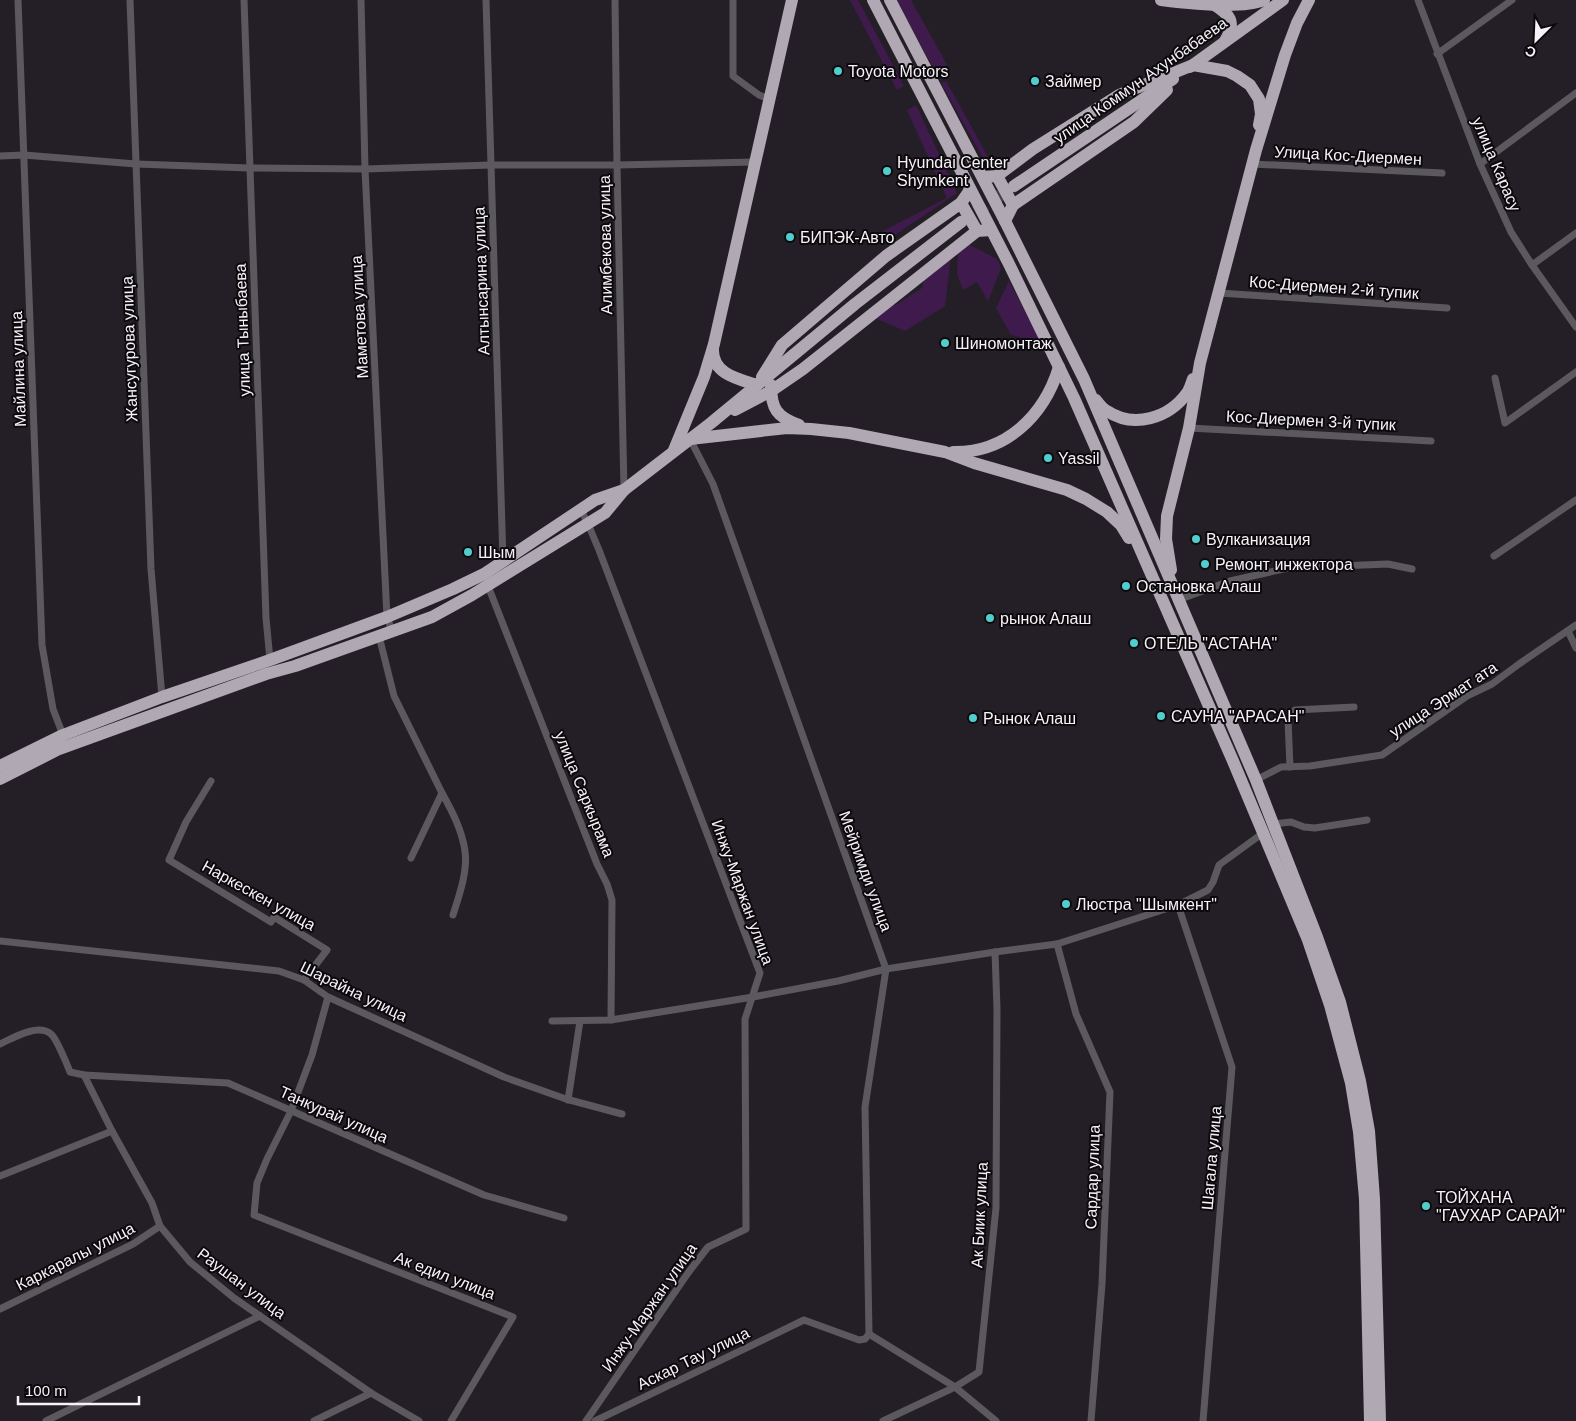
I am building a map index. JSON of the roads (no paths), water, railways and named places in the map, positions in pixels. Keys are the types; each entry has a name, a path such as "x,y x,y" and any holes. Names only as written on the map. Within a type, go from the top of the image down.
{"highway":[{"path":"674,450 704,377 714,344 792,0"},
{"path":"872,0 1008,262 1059,367 1154,580 1308,940 1330,1005 1351,1083 1359,1132 1365,1199 1370,1421"},
{"path":"890,0 983,177 1084,379 1256,780 1340,1002 1360,1081 1369,1131 1374,1199 1380,1421"},
{"path":"1161,0 1242,5 1264,0"},
{"name":"улица Коммун Ахунбабаева","path":"1014,186 1193,66 1284,0"},
{"path":"1173,587 1166,539 1168,516 1189,428 1200,363 1256,150 1285,55 1297,23 1309,0"},
{"path":"1213,4 1224,11 1230,18 1231,32 1224,43"},
{"path":"983,177 997,176 1033,150 1119,95 1193,66 1227,71 1250,86 1258,99 1261,114 1256,150"},
{"path":"1005,220 1013,205 1134,122 1193,66"},
{"path":"997,176 1013,205"},
{"path":"757,385 782,345 886,256 961,203 970,190"},
{"path":"961,203 977,231"},
{"path":"0,779 59,749 432,617 488,586 605,513 624,490 711,423 855,304 961,222"},
{"path":"711,423 771,391 802,369 977,231 990,230"},
{"path":"714,344 713,355 716,364 722,371 735,378 757,385"},
{"path":"1091,396 1107,411 1125,419 1141,420 1157,417 1172,409 1188,393 1200,363"},
{"path":"690,439 787,428 811,429 849,433 945,452 967,453 986,449 1006,439 1024,425 1046,398 1054,383 1059,367"},
{"path":"771,374 774,408 779,415 788,421 811,429"},
{"path":"945,452 974,463 1067,490 1107,512 1121,525 1154,580"},
{"path":"0,766 64,735 162,697 387,617 461,585 484,574 595,500 624,490"}],"street":[{"name":"Майлина улица","path":"18,0 42,644 53,709 64,735"},
{"name":"Жансугурова улица","path":"130,0 151,569 162,697"},
{"name":"улица Тыныбаева","path":"244,0 266,618 270,660"},
{"name":"Маметова улица","path":"361,0 365,169 387,617 392,631"},
{"name":"Алтынсарина улица","path":"486,0 503,561"},
{"name":"Алимбекова улица","path":"615,0 624,490"},
{"path":"733,0 734,76 759,95 769,99"},
{"name":"улица Карасу","path":"1418,0 1480,164 1511,232 1576,327"},
{"path":"1438,54 1512,0"},
{"path":"1480,164 1576,93"},
{"path":"0,156 136,164 249,168 365,169 491,165 755,162"},
{"name":"Улица Кос-Диермен","path":"1252,164 1442,173"},
{"path":"1532,265 1576,233"},
{"name":"Кос-Диермен 2-й тупик","path":"1218,293 1447,308"},
{"path":"1496,378 1505,423 1576,372"},
{"name":"Кос-Диермен 3-й тупик","path":"1189,428 1431,440"},
{"name":"Мейримди улица","path":"690,439 713,484 886,969 865,1107 869,1334"},
{"path":"1494,556 1576,500"},
{"name":"Инжу-Маржан улица","path":"580,510 588,524 760,973 745,1019 746,1229 708,1247 688,1272 586,1421"},
{"path":"1178,600 1230,581 1288,568 1388,564 1412,569"},
{"name":"улица Саркырама","path":"488,586 612,900 611,1020"},
{"name":"улица Эрмат ата","path":"1256,780 1282,767 1310,766 1382,755 1466,696 1492,684 1576,625"},
{"path":"1568,632 1576,648"},
{"path":"379,636 394,696 458,826 465,852 464,873 453,915"},
{"path":"1290,767 1288,720 1290,713 1296,710 1354,708"},
{"name":"Наркескен улица","path":"211,781 186,822 169,860 271,922 274,917 327,950 304,980"},
{"path":"410,858 425,832 442,793"},
{"path":"1273,824 1291,822 1304,827 1314,828 1367,820"},
{"path":"552,1021 611,1020 753,997 838,981 886,969 1057,944 1178,905 1208,890 1219,865 1263,833"},
{"name":"Шагала улица","path":"1178,905 1232,1067 1203,1421"},
{"name":"Шарайна улица","path":"0,941 279,971 304,980 328,997 504,1077 568,1100 622,1114"},
{"name":"Сардар улица","path":"1057,944 1076,1014 1110,1092 1102,1284 1091,1421"},
{"name":"Ак Биик улица","path":"883,1421 955,1387 980,1372 995,1217 997,1018 995,952"},
{"path":"291,1111 312,1054 328,997"},
{"path":"568,1100 580,1021"},
{"path":"0,1044 28,1031 45,1030 52,1034 70,1072 84,1075"},
{"name":"Танкурай улица","path":"84,1075 228,1083 484,1195 564,1218"},
{"name":"Раушан улица","path":"84,1075 112,1132 152,1203 160,1226 190,1262 234,1298 371,1393 419,1421"},
{"name":"Ак едил улица","path":"291,1111 257,1183 254,1215 513,1317 451,1421"},
{"path":"0,1176 112,1132"},
{"name":"Каркаралы улица","path":"0,1309 133,1244 160,1226"},
{"path":"46,1421 260,1316"},
{"name":"Аскар Тау улица","path":"595,1421 804,1320 860,1340 865,1339 869,1334"},
{"path":"869,1334 955,1387 996,1421"},
{"path":"314,1421 371,1393"}],"tunnel":[{"path":"961,222 1014,186"}],"place":[{"name":"Toyota Motors","path":"838,71"},
{"name":"Займер","path":"1035,81"},
{"name":"Hyundai Center Shymkent","path":"887,171"},
{"name":"БИПЭК-Авто","path":"790,237"},
{"name":"Шиномонтаж","path":"945,343"},
{"name":"Yassil","path":"1048,458"},
{"name":"Вулканизация","path":"1196,539"},
{"name":"Шым","path":"468,552"},
{"name":"Ремонт инжектора","path":"1205,564"},
{"name":"Остановка Алаш","path":"1126,586"},
{"name":"рынок Алаш","path":"990,618"},
{"name":"ОТЕЛЬ \"АСТАНА\"","path":"1134,643"},
{"name":"САУНА \"АРАСАН\"","path":"1161,716"},
{"name":"Рынок Алаш","path":"973,718"},
{"name":"Люстра \"Шымкент\"","path":"1066,904"},
{"name":"ТОЙХАНА \"ГАУХАР САРАЙ\"","path":"1426,1206"}]}
